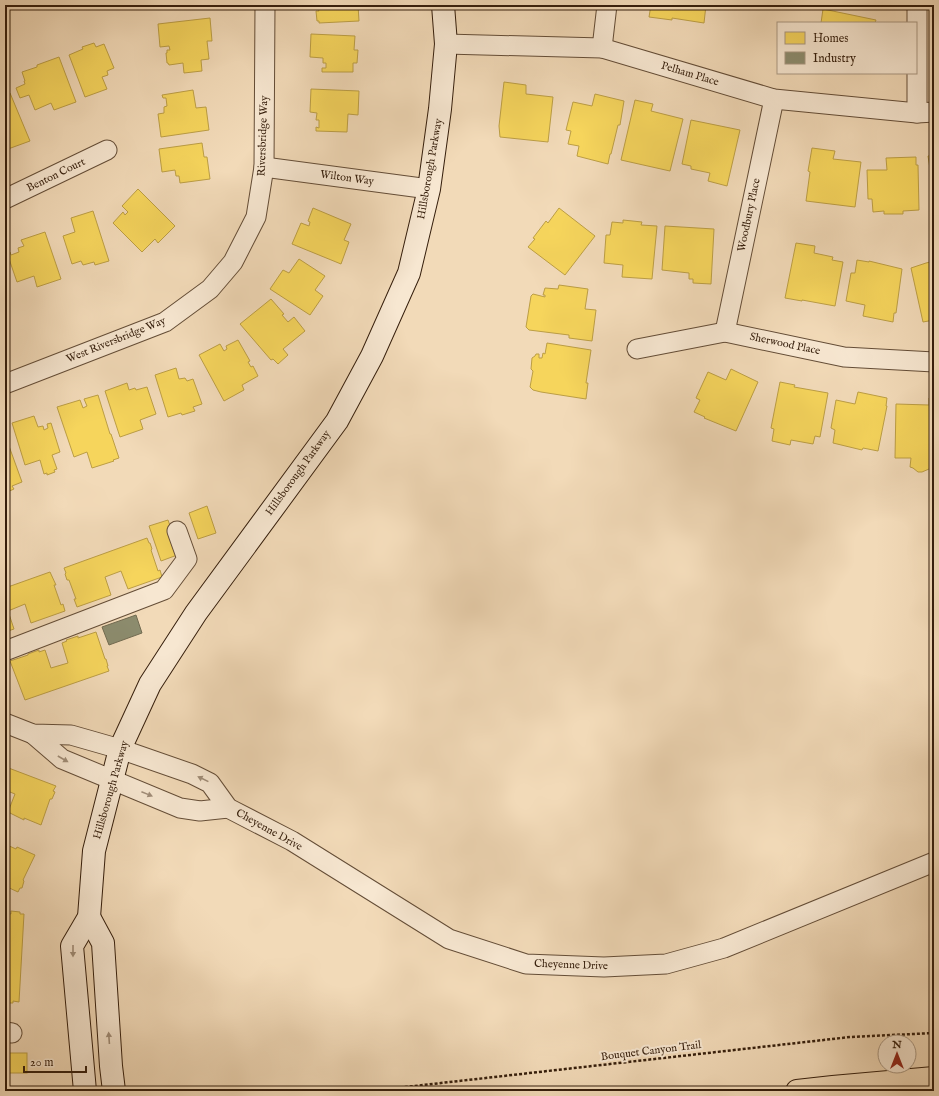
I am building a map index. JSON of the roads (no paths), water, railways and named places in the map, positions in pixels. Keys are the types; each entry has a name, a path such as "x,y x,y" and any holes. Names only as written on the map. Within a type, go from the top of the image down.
{"main road":[{"path":"797,1091 934,1078"}],"street":[{"name":"Riversbridge Way","path":"233,262 256,217 264,167 265,5"},
{"name":"Hillsborough Parkway","path":"85,1091 72,946 89,917 94,851 120,749 150,684 196,613 337,421 372,356 409,273 429,189 440,109 446,44 444,5"},
{"path":"602,48 607,5"},
{"path":"917,5 925,112"},
{"name":"Pelham Place","path":"446,44 602,48 774,99 925,112"},
{"name":"Woodbury Place","path":"725,332 774,99"},
{"name":"Benton Court","path":"5,200 106,150"},
{"name":"Wilton Way","path":"264,167 429,189"},
{"name":"West Riversbridge Way","path":"5,384 165,322 210,289 233,262"},
{"name":"Sherwood Place","path":"637,348 725,332 844,357 934,362"},
{"path":"5,651 164,590 187,559 177,531"},
{"path":"5,723 33,734"},
{"name":"Cheyenne Drive","path":"33,734 71,735 120,749 192,774 210,783 228,808 292,842 449,939 526,964 604,968 666,964 724,948 934,862"},
{"name":"Cheyenne Drive","path":"33,734 62,759 180,808 200,811 228,808"},
{"path":"89,917 103,942 114,1091"}]}
